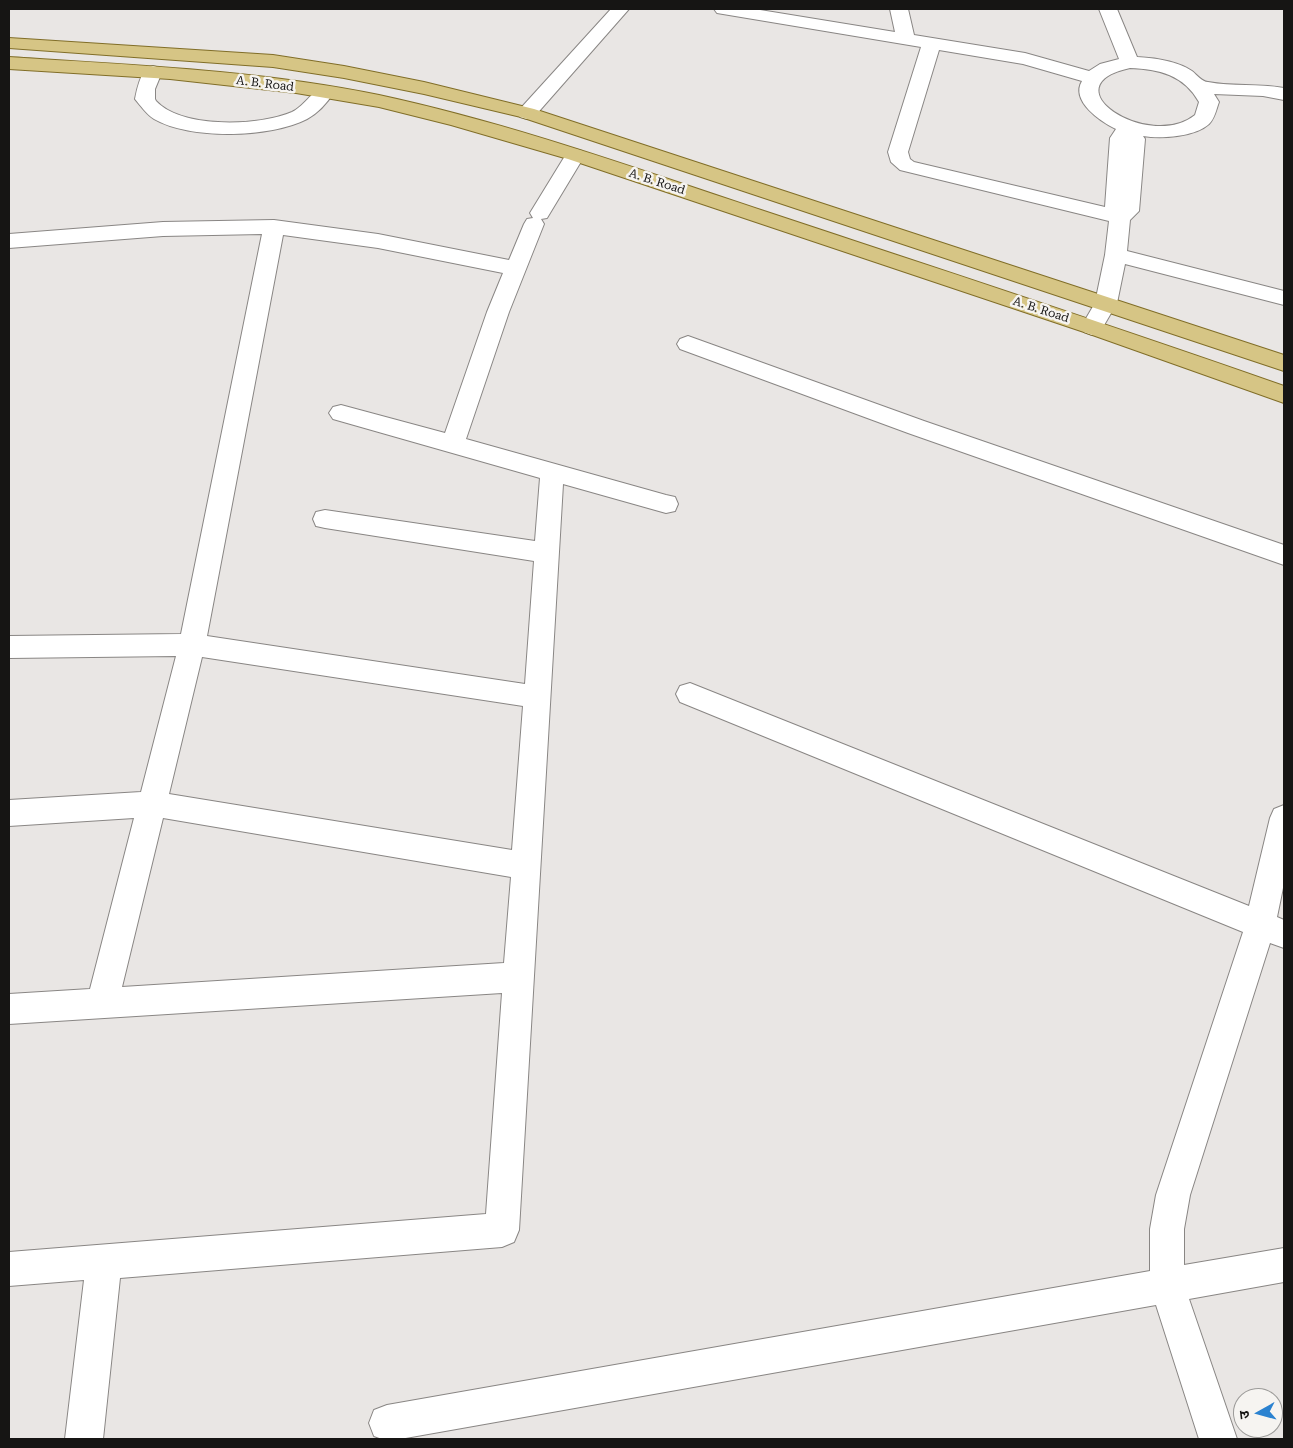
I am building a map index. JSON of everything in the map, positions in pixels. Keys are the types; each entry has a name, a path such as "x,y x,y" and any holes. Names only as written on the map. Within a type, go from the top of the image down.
{"main road":[{"name":"A. B. Road","path":"9,42 273,62 344,72 424,88 527,113 1106,302 1284,363"},
{"name":"A. B. Road","path":"9,63 153,72 325,92 396,105 575,155 1092,327 1284,394"}],"street":[{"path":"527,113 620,9"},
{"path":"723,9 1025,59 1092,78"},
{"path":"899,9 906,39"},
{"path":"1108,9 1130,62"},
{"path":"932,44 898,152 901,162 907,166 1120,217 1129,211 1135,139 1128,127"},
{"path":"1130,62 1146,63 1170,68 1188,76 1203,88 1209,102 1204,117 1194,125 1171,132 1128,127 1106,116 1093,104 1088,90 1092,78 1105,68 1130,62"},
{"path":"153,72 146,89 145,99 153,110 168,119 190,123 253,128 277,123 299,116 310,108 325,92"},
{"path":"1203,88 1263,90 1284,94"},
{"path":"452,444 498,312 533,227 575,155"},
{"path":"1092,327 1106,302 1116,254 1120,217"},
{"path":"9,241 163,229 274,227 378,241 517,269"},
{"path":"102,1003 192,645 274,227"},
{"path":"1116,254 1284,298"},
{"path":"688,344 916,427 1284,555"},
{"path":"341,413 666,504"},
{"path":"9,1269 502,1230 552,472"},
{"path":"325,519 547,553"},
{"path":"9,647 192,645 537,697"},
{"path":"690,694 1272,930"},
{"path":"9,813 153,804 526,866"},
{"path":"1218,1439 1167,1285 1167,1229 1173,1195 1272,930 1284,818"},
{"path":"9,1009 519,976"},
{"path":"84,1439 104,1262"},
{"path":"387,1423 1284,1264"}]}
